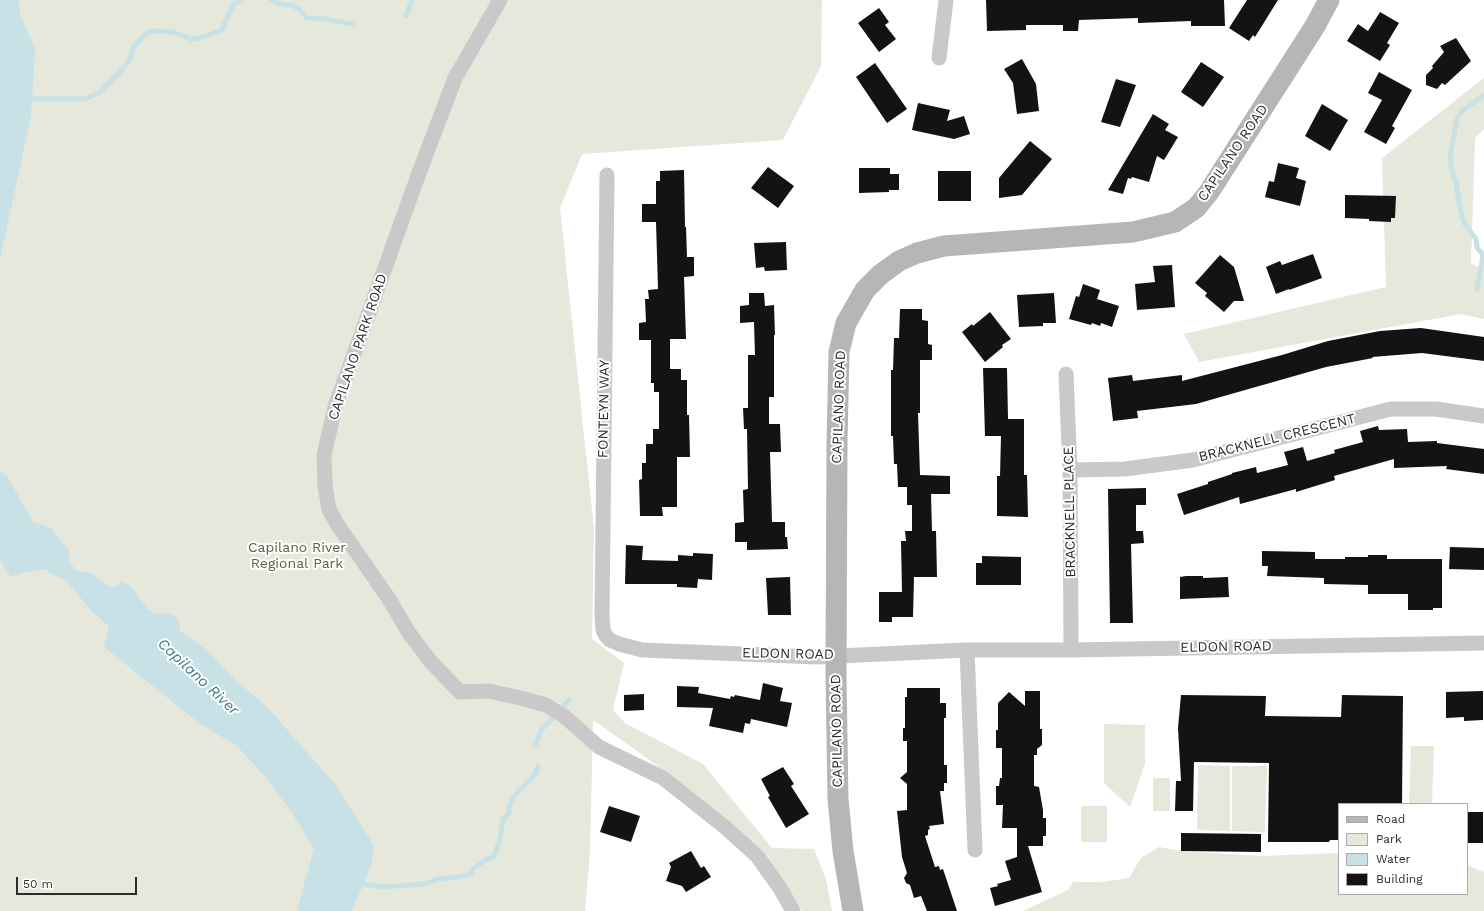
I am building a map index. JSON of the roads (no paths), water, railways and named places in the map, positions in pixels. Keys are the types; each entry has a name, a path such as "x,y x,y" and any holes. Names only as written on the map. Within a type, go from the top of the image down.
{"main road":[{"name":"CAPILANO ROAD","path":"853,911 843,851 838,799 836,656 839,352 846,323 865,290 881,274 899,261 917,253 944,246 1133,232 1175,222 1196,208 1210,192 1315,26 1329,0"}],"street":[{"name":"CAPILANO PARK ROAD","path":"500,0 456,78 419,173 336,403 324,455 325,486 329,509 337,524 387,596 409,633 431,662 460,692 489,691 546,705 565,718 599,747 663,778 726,828 757,856 780,888 793,911"},
{"path":"939,58 946,0"},
{"name":"FONTEYN WAY","path":"607,175 602,614 603,630 610,640"},
{"name":"BRACKNELL PLACE","path":"1066,374 1070,470 1072,650"},
{"name":"BRACKNELL CRESCENT","path":"1070,470 1125,469 1193,460 1391,409 1436,409 1484,416"},
{"name":"ELDON ROAD","path":"610,640 642,650 809,656 967,650 1072,650 1484,643"},
{"path":"967,650 975,850"}],"water":[{"path":"0,0 18,0 20,13 35,50 31,116 0,259"},
{"name":"Capilano River","path":"0,471 7,476 33,522 51,528 70,552 69,560 76,571 89,572 108,586 115,587 121,582 129,585 148,609 155,614 170,613 179,621 180,631 207,650 235,680 265,705 335,784 373,844 372,862 351,911 297,911 314,848 290,810 264,775 237,746 199,723 104,647 109,626 92,611 67,582 44,569 26,572 11,577 0,560"}],"waterway":[{"path":"26,99 85,99 100,92 122,70 130,59 134,46 148,32 172,32 191,39 204,37 222,30 233,5 241,0"},
{"path":"271,0 283,5 292,5 299,9 307,18 325,19 352,24"},
{"path":"406,16 412,0"},
{"path":"1477,289 1483,257 1482,253 1477,248 1476,239 1464,223 1460,209 1456,182 1452,172 1450,156 1457,119 1462,111 1484,95"},
{"path":"562,708 569,700"},
{"path":"536,744 541,730 551,720"},
{"path":"358,883 381,887 425,884 437,879 471,874 474,868 487,859 494,857 500,839 503,819 509,814 509,807 514,796 535,775 538,766"}],"park label":[{"name":"Capilano River Regional Park","path":"297,556"}]}
